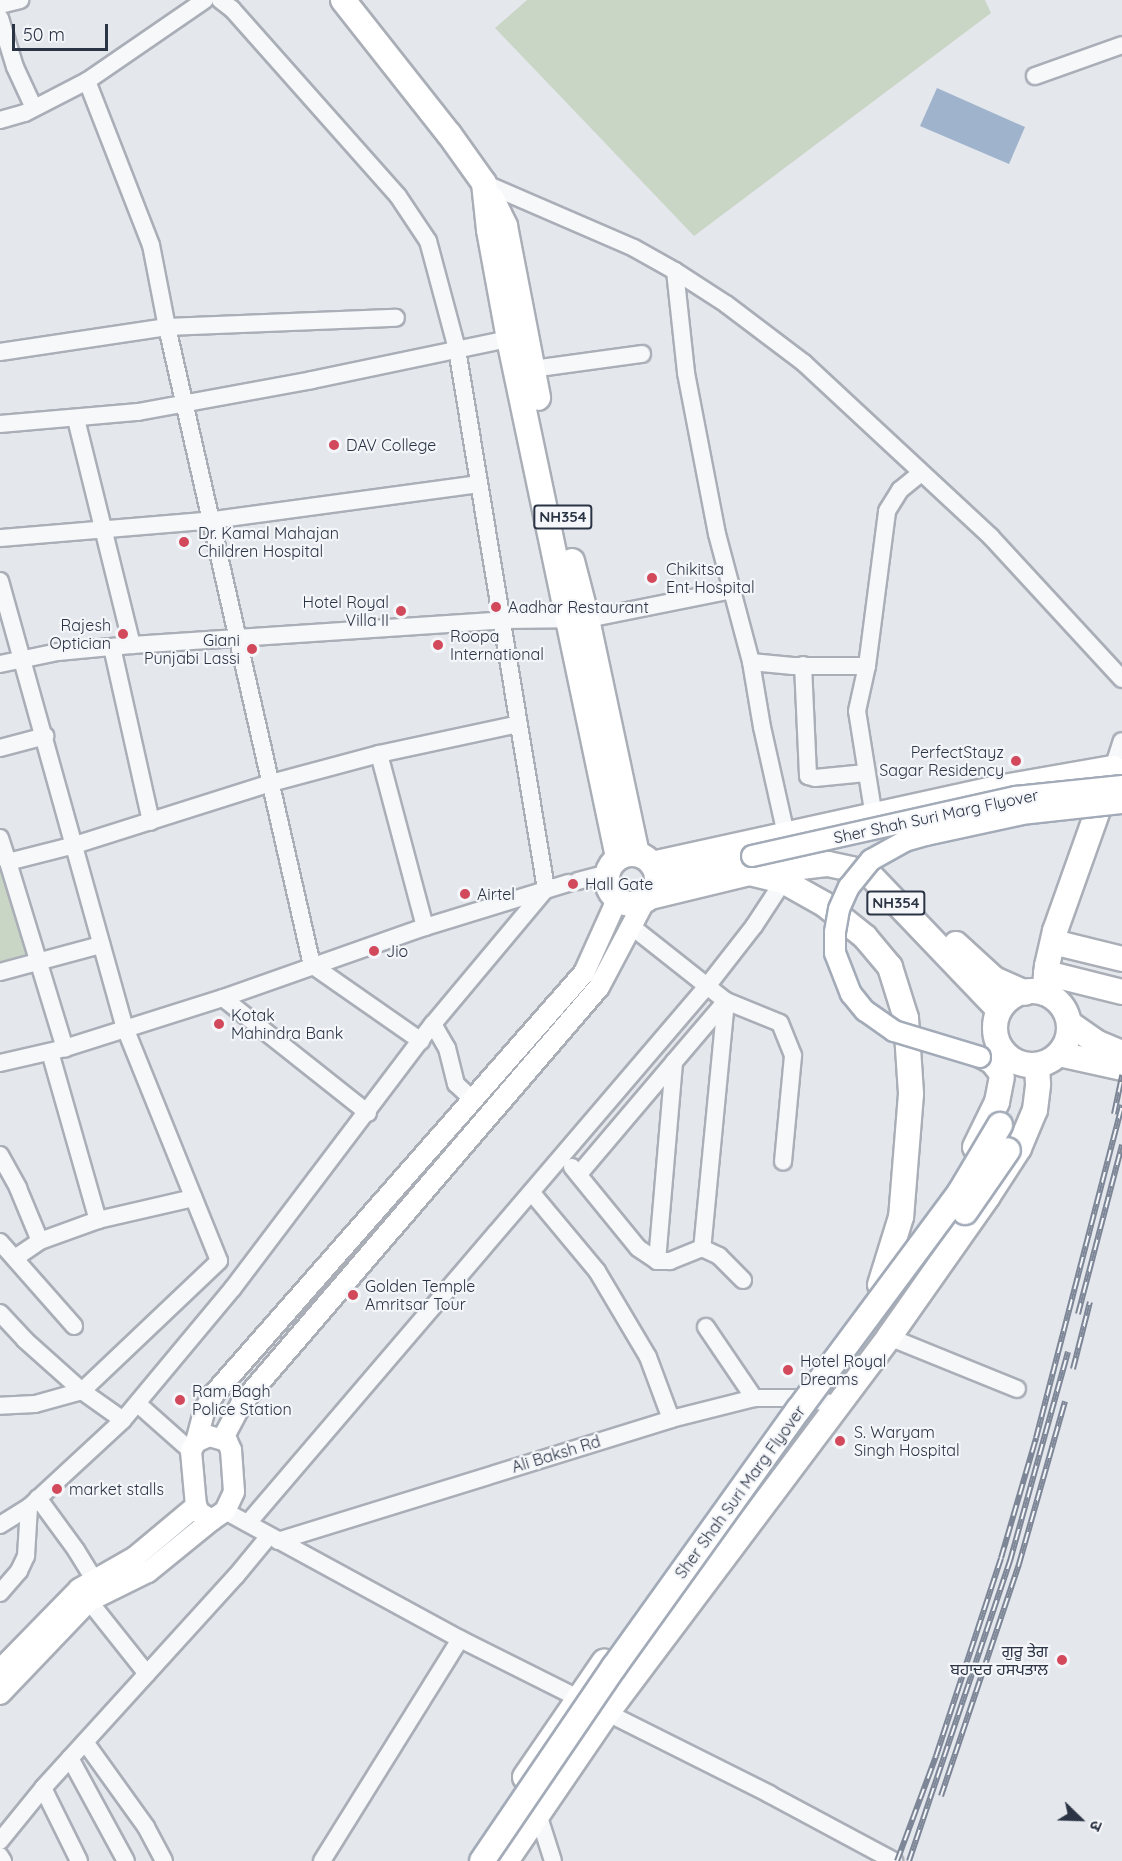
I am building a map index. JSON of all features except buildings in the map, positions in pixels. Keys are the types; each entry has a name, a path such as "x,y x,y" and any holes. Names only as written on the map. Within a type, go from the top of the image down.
{"highway":[{"name":"NH354","path":"343,0 449,134 484,183 505,226 572,562 578,620"},
{"name":"NH354","path":"484,183 489,230 509,339 638,875 625,904 616,900"},
{"path":"638,875 786,835 998,788 1117,777 1038,986 1007,1001 999,1010 995,1022 1000,1047 1018,1063 1037,1065 1047,1063 1066,1045 1069,1023"},
{"path":"883,815 884,870 994,979 1038,986 1111,990"},
{"name":"NH354","path":"638,875 751,864 788,874 828,864 871,876 999,1010"},
{"path":"788,874 865,937 890,967 906,1018 910,1094 902,1217 880,1285"},
{"path":"1053,942 1117,958"},
{"path":"1038,986 1058,1001 1069,1023 1117,1059"},
{"path":"1059,1054 1117,1059"},
{"path":"506,1861 607,1713 889,1337 1007,1168 1031,1122 1037,1097 1037,1065"},
{"path":"468,1861 577,1699 794,1398 880,1285 972,1154 997,1102 1002,1077"},
{"name":"Sher Shah Suri Marg Flyover","path":"482,1861 614,1666 799,1409 960,1192 1000,1125 1007,1103 1002,1077"},
{"name":"Sher Shah Suri Marg Flyover","path":"496,1861 624,1673 958,1222 1008,1150 1037,1097"}],"main road":[{"name":"Sher Shah Suri Marg Flyover","path":"751,864 1016,797 1117,777"},
{"name":"Sher Shah Suri Marg Flyover","path":"1002,1077 991,1063 980,1057 894,1031 865,1011 851,994 835,953 834,932 839,909 849,887 871,860 915,838 1022,814 1122,803"},
{"path":"223,1438 242,1403 599,987 631,926 638,875"},
{"path":"219,1515 200,1513 196,1506 193,1447 205,1409 214,1394 584,973 616,900"},
{"path":"0,1670 43,1623 79,1589 96,1591 148,1572 219,1515 234,1492 231,1450 223,1438 208,1436 193,1447"},
{"path":"0,1694 96,1591 196,1506"}],"street":[{"path":"0,5 20,0"},
{"path":"0,120 34,108 87,81 205,0"},
{"path":"0,1525 33,1503 138,1404 233,1288 368,1113 433,1024 546,889 504,620 457,349 428,241 416,220 390,187 232,9 220,0"},
{"path":"0,18 15,67 34,108"},
{"path":"1035,76 1122,45"},
{"path":"87,81 151,245 167,327 213,520 312,965 421,1041"},
{"path":"484,183 634,248 675,270 726,304 804,363 991,537 1122,680"},
{"path":"248,1523 708,985 754,926 788,874 786,835 762,727 751,662 717,534 686,373 675,270"},
{"path":"0,352 167,327 396,318"},
{"path":"0,424 76,419 186,403 312,380 509,339"},
{"path":"532,369 642,354"},
{"path":"76,419 132,645"},
{"path":"883,815 866,773 857,721 867,666 887,511 900,490 921,473"},
{"path":"0,538 213,520 479,484"},
{"path":"0,581 4,607 45,736 101,945 126,1028 193,1198 219,1261 233,1288"},
{"path":"0,664 21,657 132,645 504,620 578,620 732,590"},
{"path":"112,647 151,822"},
{"path":"751,662 803,666 867,666"},
{"path":"803,666 806,773 815,778 866,773"},
{"path":"8,862 75,845 271,783 379,754 519,723"},
{"path":"0,748 45,736"},
{"path":"1117,777 1122,741"},
{"path":"379,754 425,927"},
{"path":"0,838 37,962 98,1220"},
{"path":"0,1063 58,1050 223,998 312,965 546,889 573,882 638,875"},
{"path":"631,926 726,1001 780,1023 793,1056 783,1162"},
{"path":"0,972 101,945"},
{"path":"223,998 368,1113"},
{"path":"579,1174 726,1001"},
{"path":"702,1248 726,1001"},
{"path":"433,1024 447,1048 456,1084 473,1100"},
{"path":"657,1261 674,1062"},
{"path":"0,1155 18,1188 40,1241"},
{"path":"562,1158 579,1174 638,1248 657,1261 670,1261 702,1248 719,1256 742,1280"},
{"path":"532,1193 597,1271 615,1300 648,1357 671,1419"},
{"path":"15,1257 40,1241 98,1220 193,1198"},
{"path":"0,1242 74,1326"},
{"path":"0,1406 35,1404 82,1391 219,1261"},
{"path":"0,1313 25,1340 82,1391 123,1420"},
{"path":"706,1327 754,1398"},
{"path":"889,1337 1017,1389"},
{"name":"Ali Baksh Rd","path":"274,1538 671,1419 754,1398 794,1398 839,1404"},
{"path":"138,1404 193,1447"},
{"path":"33,1503 96,1591 147,1674"},
{"path":"0,1593 19,1571 26,1556 33,1503"},
{"path":"219,1515 248,1523 460,1639 894,1861"},
{"path":"0,1841 70,1758 274,1538"},
{"path":"322,1861 460,1639"},
{"path":"85,1742 146,1827 164,1861"},
{"path":"70,1758 126,1861"},
{"path":"43,1788 79,1861"},
{"path":"538,1814 553,1861"},
{"path":"0,1856 3,1861"}],"green space":[{"path":"527,0 985,0 991,13 694,236 495,28"},
{"path":"0,852 32,959 0,968"}],"water":[{"path":"937,88 1025,127 1009,164 920,126"}],"railway":[{"path":"1114,1114 1122,1075"},
{"path":"897,1861 936,1756 1001,1558 1036,1438 1122,1105"},
{"path":"1078,1314 1122,1145"},
{"path":"1073,1369 1090,1302"},
{"path":"909,1861 1010,1561 1068,1352"},
{"path":"941,1796 1019,1564 1065,1401"}],"place":[{"name":"DAV College","path":"334,445"},
{"name":"Dr. Kamal Mahajan Children Hospital","path":"184,542"},
{"name":"Chikitsa Ent Hospital","path":"652,578"},
{"name":"Aadhar Restaurant","path":"496,607"},
{"name":"Hotel Royal Villa II","path":"401,611"},
{"name":"Rajesh Optician","path":"123,634"},
{"name":"Roopa International","path":"438,645"},
{"name":"Giani Punjabi Lassi","path":"252,649"},
{"name":"PerfectStayz Sagar Residency","path":"1016,761"},
{"name":"Hall Gate","path":"573,884"},
{"name":"Airtel","path":"465,894"},
{"name":"Jio","path":"374,951"},
{"name":"Kotak Mahindra Bank","path":"219,1024"},
{"name":"Golden Temple Amritsar Tour","path":"353,1295"},
{"name":"Hotel Royal Dreams","path":"788,1370"},
{"name":"Ram Bagh Police Station","path":"180,1400"},
{"name":"S. Waryam Singh Hospital","path":"840,1441"},
{"name":"market stalls","path":"57,1489"},
{"name":"ਗੁਰੂ ਤੇਗ ਬਹਾਦਰ ਹਸਪਤਾਲ","path":"1062,1660"}]}
